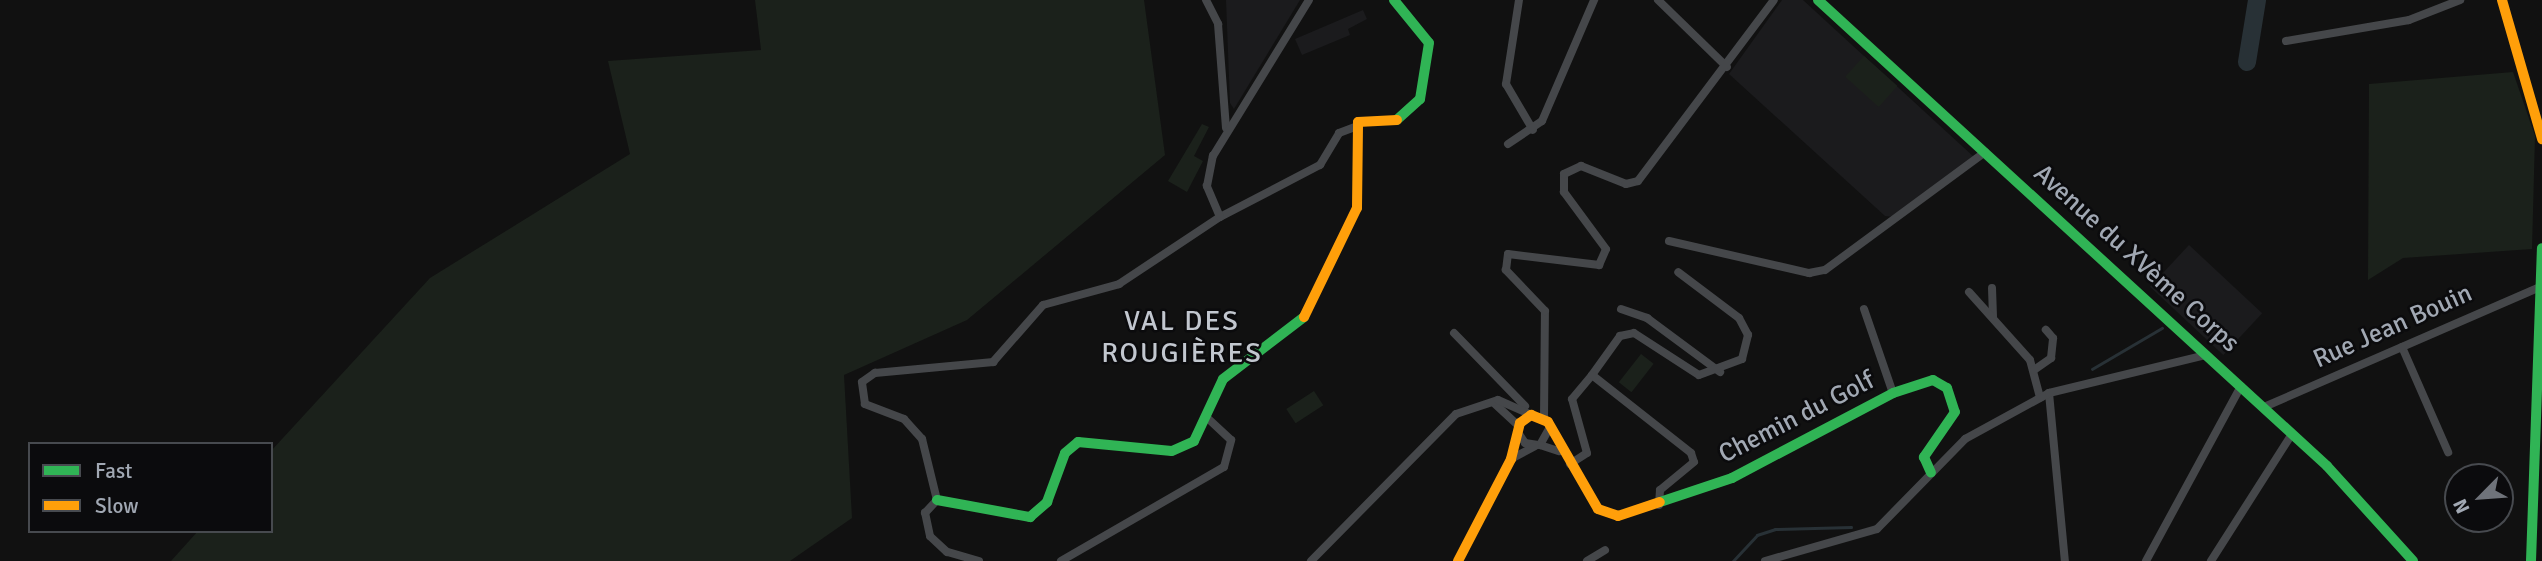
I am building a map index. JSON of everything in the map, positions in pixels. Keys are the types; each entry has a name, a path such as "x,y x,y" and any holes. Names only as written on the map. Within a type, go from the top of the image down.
{"street":[{"path":"1206,0 1217,24 1226,128"},
{"path":"1220,217 1206,175 1226,128 1309,0"},
{"path":"937,500 921,437 899,416 865,404 860,392 865,377 993,362 1043,305 1119,284 1220,217 1320,165 1339,133 1355,127 1367,117 1403,120 1423,92 1427,38 1394,0"},
{"path":"1519,0 1506,84 1533,130"},
{"path":"1508,144 1533,130 1594,0"},
{"path":"1658,0 1727,66"},
{"path":"1511,460 1538,446 1547,422 1545,311 1506,270 1508,254 1599,265 1606,249 1564,192 1564,174 1581,166 1626,184 1638,181 1774,0"},
{"name":"Avenue du XVème Corps","path":"1818,0 2264,407 2387,525 2413,561"},
{"path":"2286,41 2409,20 2460,0"},
{"path":"2502,0 2527,87 2540,112 2542,139"},
{"path":"937,500 1033,516 1050,498 1074,444 1089,440 1177,450 1194,441 1223,379 1300,320 1336,262 1357,208 1355,127"},
{"path":"1669,241 1809,273 1825,270 1984,152"},
{"path":"2531,561 2539,408 2542,248"},
{"path":"1570,464 1587,453 1572,399 1620,336 1633,332 1699,375 1720,372 1742,359 1748,335 1739,318 1678,272"},
{"name":"Rue Jean Bouin","path":"2264,407 2540,287"},
{"path":"1992,288 1993,317"},
{"path":"1969,292 1993,317 2034,370 2040,397"},
{"path":"1621,309 1647,318 1720,372"},
{"path":"1864,309 1893,393"},
{"path":"2034,370 2051,358 2053,338 2046,330"},
{"path":"1454,332 1532,414"},
{"path":"2402,346 2448,452"},
{"path":"1765,561 1877,528 1965,439 2040,397 2206,355"},
{"path":"1592,375 1691,453 1694,461 1660,490 1659,505"},
{"name":"Chemin du Golf","path":"1547,422 1559,451 1608,514 1659,505 1785,455 1893,393 1933,380 1951,396 1953,419 1924,457 1931,473"},
{"path":"2146,561 2241,386"},
{"path":"2049,393 2065,561"},
{"path":"1311,561 1456,414 1491,402 1532,414 1547,422"},
{"path":"1491,402 1538,446 1559,451"},
{"path":"1458,561 1511,460 1519,430 1532,414"},
{"path":"1060,561 1224,467 1231,440 1205,416"},
{"path":"2211,561 2292,434"},
{"path":"937,500 925,513 930,536 947,552 979,561"},
{"path":"1587,561 1605,550"}],"shaded area":[{"path":"755,0 1144,0 1165,155 967,320 844,375 852,518 790,561 171,561 196,533 273,533 273,449 430,278 630,154 608,61 761,50"},
{"path":"1226,0 1300,0 1234,109 1230,103"},
{"path":"1782,0 1803,0 1974,157 1894,217 1885,216 1729,74"},
{"path":"1363,10 1367,19 1348,29 1350,35 1302,55 1295,39"},
{"path":"1864,56 1897,86 1879,107 1845,77"},
{"path":"2513,72 2535,136 2532,249 2403,258 2368,280 2369,84"},
{"path":"1202,124 1209,127 1194,156 1203,161 1187,192 1168,181"},
{"path":"2189,245 2262,313 2223,355 2150,287"},
{"path":"1641,354 1654,364 1631,392 1619,382"},
{"path":"1314,391 1323,405 1296,423 1286,409"}],"waterway":[{"path":"2247,62 2257,0"},
{"path":"2092,369 2162,328"},
{"path":"1733,561 1757,535 1775,529 1851,527"}],"traffic: fast":[{"path":"1394,0 1429,43 1420,99 1397,120"},
{"path":"1818,0 2327,466 2413,561"},
{"path":"2531,561 2542,248"},
{"path":"937,500 1030,517 1047,502 1065,453 1078,442 1172,451 1194,441 1223,379 1304,317"},
{"path":"1660,502 1732,478 1893,393 1933,380 1947,388 1955,412 1924,457 1931,473"}],"traffic: slow":[{"path":"2502,0 2542,139"},
{"path":"1304,317 1357,208 1358,122 1397,120"},
{"path":"1458,561 1511,459 1520,423 1531,415 1548,422 1598,509 1618,516 1660,502"}],"district":[{"name":"VAL DES ROUGIÈRES","path":"1182,337"}]}
